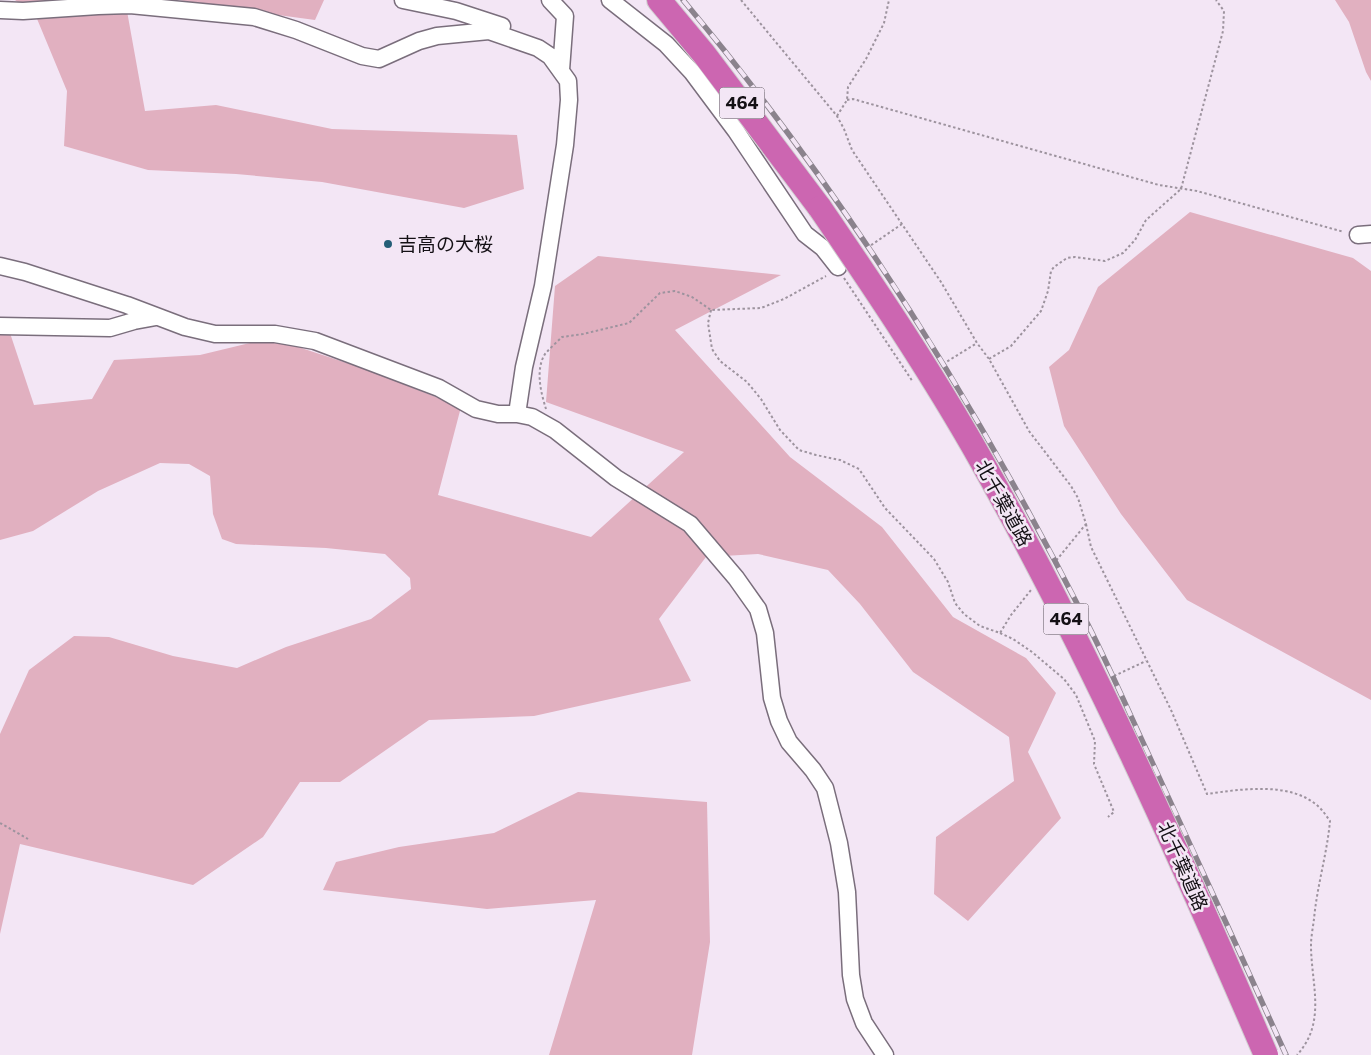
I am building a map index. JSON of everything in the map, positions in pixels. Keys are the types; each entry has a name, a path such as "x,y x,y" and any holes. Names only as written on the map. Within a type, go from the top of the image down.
{"highway":[{"name":"北千葉道路","path":"659,0 710,62 820,208 933,379 980,458 1073,633 1126,740 1266,1055"}],"street":[{"path":"403,0 456,12 526,33 538,48"},
{"path":"550,0 565,16 561,70"},
{"path":"610,0 666,44 692,72 736,131 805,234 823,248 838,268"},
{"path":"0,10 22,11 130,5 254,17 296,30 362,56 379,59 419,41 437,36 489,30 538,48 550,56 568,81 569,100 565,145 543,286 524,367 517,414"},
{"path":"0,266 25,272 127,305 185,327 215,334 275,334 315,341 439,388 476,409 498,414 517,414 532,417 555,430 616,478 690,524 736,578 758,608 765,633 772,698 779,721 789,742 813,770 825,788 839,843 847,892 851,975 855,999 864,1022 885,1055"},
{"path":"0,326 110,328 157,317"}],"path":[{"path":"741,0 837,116 852,150 989,359 1029,431 1071,486 1078,498 1091,547 1171,710 1207,794 1247,788 1279,790 1305,797 1320,808 1330,821 1324,866 1315,908 1311,945 1316,996 1314,1021 1310,1035 1297,1055"},
{"path":"837,116 847,100 848,86 866,60 884,23 889,0"},
{"path":"989,359 1011,346 1041,311 1048,291 1051,271 1054,267 1067,258 1075,257 1105,261 1123,253 1135,240 1146,220 1181,190 1223,31 1224,11 1216,0"},
{"path":"847,100 853,99 1181,190 1197,191 1334,230 1365,234"},
{"path":"862,251 902,224"},
{"path":"555,430 547,414 540,382 544,356 562,337 629,323 660,292 675,290 692,297 711,310 761,308 784,299 819,281 838,268"},
{"path":"711,310 708,323 712,350 720,361 747,382 761,399 780,430 799,450 840,460 859,469 884,508 934,559 948,582 955,604 964,614 980,626 1013,639 1064,679 1076,695 1094,741 1094,764 1114,812 1108,817"},
{"path":"1054,562 1086,524"},
{"path":"1000,633 1011,615 1036,585"},
{"path":"0,823 28,839"}],"shaded area":[{"path":"15,0 125,0 145,111 216,105 332,129 517,135 524,189 464,208 322,182 236,174 148,170 64,146 67,91 35,14"},
{"path":"179,0 324,0 315,20"},
{"path":"1335,0 1371,0 1371,81 1366,72 1349,22"},
{"path":"1190,212 1353,258 1371,271 1371,700 1187,600 1121,514 1064,426 1049,367 1069,350 1098,287"},
{"path":"598,256 781,275 675,330 790,457 882,527 953,617 1026,658 1056,693 1028,752 1061,818 968,921 934,894 936,837 1014,781 1009,737 913,672 860,604 828,570 758,554 706,557 659,619 691,681 534,716 429,720 340,782 300,782 263,837 193,885 20,844 0,934 0,734 29,670 74,636 109,637 173,656 237,668 286,647 371,619 411,589 410,578 385,554 326,548 236,544 222,539 213,514 210,476 189,464 160,463 98,491 33,531 0,540 0,321 7,324 34,405 92,399 114,360 200,355 271,338 365,369 461,407 438,495 591,537 684,452 546,402 555,286"},
{"path":"578,792 707,802 710,942 692,1055 549,1055 596,900 487,909 323,890 336,862 399,847 494,833"}],"railway":[{"path":"683,0 741,71 797,145 850,220 901,296 996,453 1100,648 1286,1055"}],"place":[{"name":"吉高の大桜","path":"388,244"}]}
